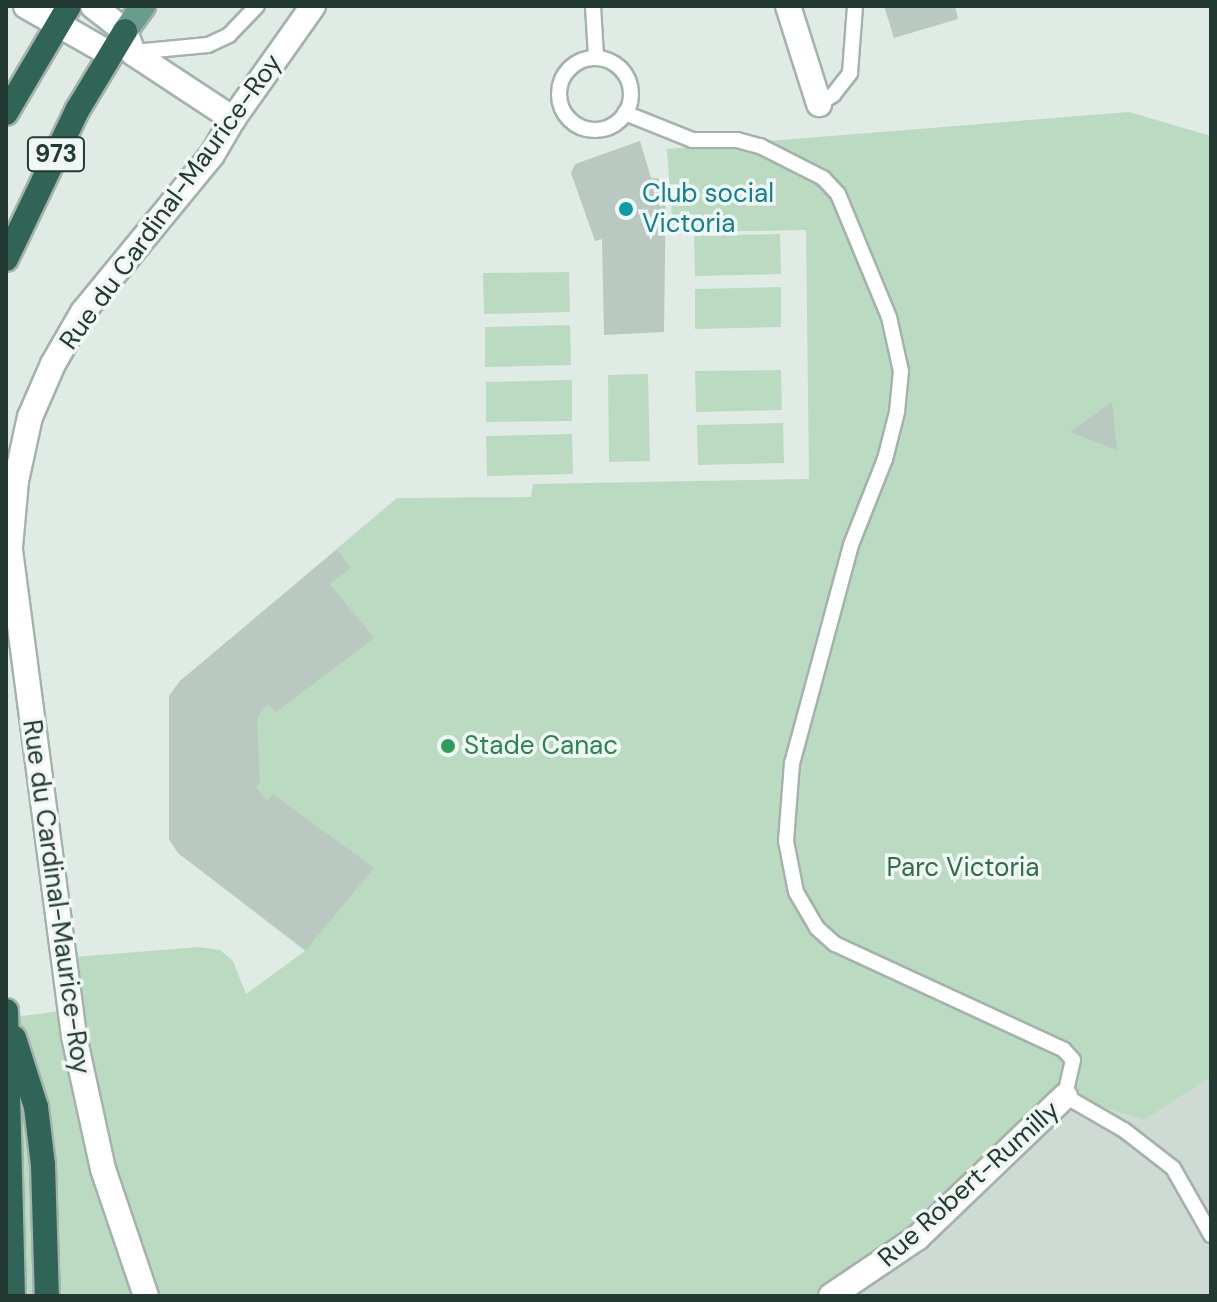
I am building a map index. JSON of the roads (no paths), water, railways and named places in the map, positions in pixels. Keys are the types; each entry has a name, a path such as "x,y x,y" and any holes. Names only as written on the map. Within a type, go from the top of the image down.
{"highway":[{"name":"973","path":"6,113 63,15"},
{"name":"973","path":"6,259 123,46"},
{"path":"6,1011 13,1296"},
{"path":"7,1018 36,1107 43,1165 47,1296"}],"main road":[{"path":"123,46 143,6"}],"street":[{"path":"26,6 63,15 123,46 233,119"},
{"path":"93,6 123,46"},
{"name":"Rue du Cardinal-Maurice-Roy","path":"146,1296 103,1169 74,1036 10,547 16,481 30,417 53,364 83,312 212,155 233,119 313,6"},
{"path":"788,6 819,104"},
{"name":"Rue Robert-Rumilly","path":"831,1296 917,1238 1065,1096"}],"lane":[{"path":"123,46 208,45 229,35 257,6"},
{"path":"819,104 833,95 850,73 855,6"},
{"path":"589,10 596,57"},
{"path":"596,57 624,72 631,92 625,113 596,130 566,115 560,82 574,64 596,57"},
{"path":"625,113 692,140 737,140 760,146 823,178 838,194 889,317 901,371 897,412 885,459 851,545 792,763 786,841 796,892 817,928 835,944 1064,1050 1073,1060 1065,1096 1124,1130 1173,1168 1211,1235"}],"place":[{"name":"Club social Victoria","path":"626,209"},
{"name":"Stade Canac","path":"448,746"}],"park label":[{"name":"Parc Victoria","path":"963,868"}]}
